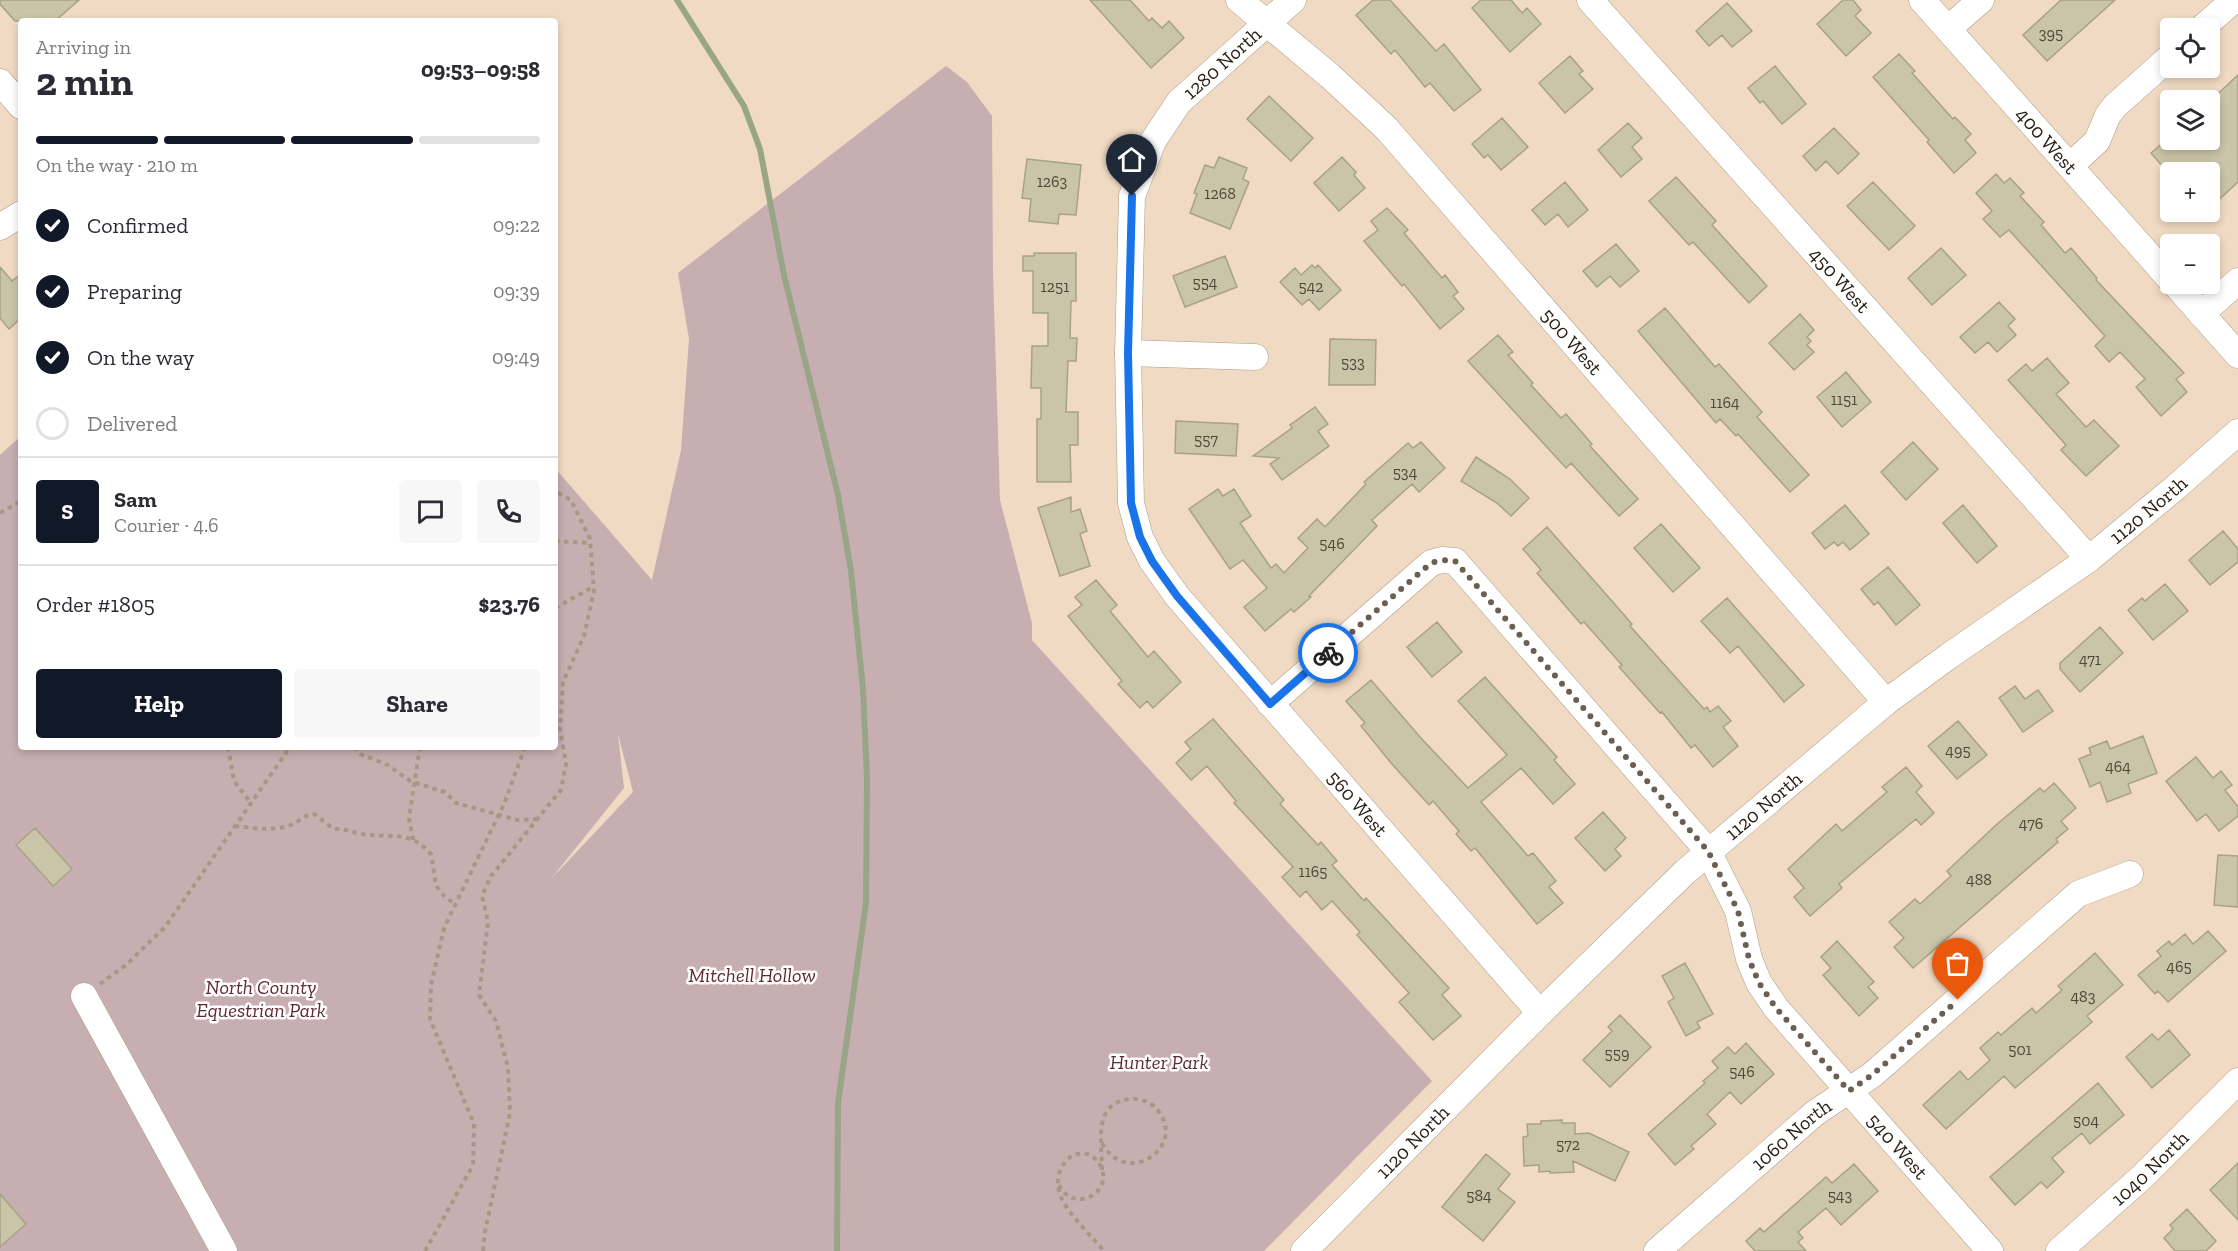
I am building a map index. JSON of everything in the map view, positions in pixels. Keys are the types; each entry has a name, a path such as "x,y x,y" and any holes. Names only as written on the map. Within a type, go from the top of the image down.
{"street":[{"name":"500 West","path":"1239,0 1330,76 1386,128 1886,702"},
{"name":"1280 North","path":"1128,353 1132,196 1153,141 1179,102 1293,0"},
{"name":"450 West","path":"1590,0 2088,559"},
{"name":"400 West","path":"1922,0 2160,268"},
{"path":"1948,29 1981,0"},
{"path":"2214,18 2235,0"},
{"path":"2070,166 2097,141 2108,115 2115,106 2160,66"},
{"path":"0,82 18,103"},
{"path":"0,227 18,216"},
{"path":"2201,314 2238,281"},
{"path":"2184,294 2238,355"},
{"path":"1128,353 1255,357"},
{"name":"560 West","path":"1128,353 1131,503 1140,537 1152,561 1177,596 1540,1013"},
{"name":"1120 North","path":"1304,1251 1660,894 1708,851 1886,702 2088,559 2176,487 2238,432"},
{"name":"540 West","path":"1270,704 1431,563 1442,560 1455,561 1708,851 1738,911 1749,959 1759,983 1776,1008 1990,1251"},
{"name":"1060 North","path":"1657,1251 1815,1113 1872,1075 2078,894 2130,874"},
{"path":"84,996 224,1251"},
{"name":"1040 North","path":"2059,1251 2143,1176 2238,1081"}],"path":[{"path":"483,1251 510,1113 508,1068 496,1021 479,995 488,922 482,896 491,876 561,790 567,764 560,728 564,682 584,636 593,588 590,543 571,500 558,493"},
{"path":"0,513 18,503"},
{"path":"558,542 590,543"},
{"path":"558,606 593,588"},
{"path":"229,750 234,781 251,803"},
{"path":"84,996 126,965 165,927 288,750"},
{"path":"357,750 360,754 388,765 413,782 445,792 456,803 518,820 537,819"},
{"path":"412,840 409,818 419,750"},
{"path":"424,1251 473,1165 474,1124 430,1019 431,986 444,928 499,813 524,750"},
{"path":"235,826 254,828 288,826 307,815 314,814 334,829 344,828 357,834 380,837 400,836 412,840 431,854 437,889 441,895 456,904"},
{"path":"1059,1185 1075,1198 1087,1198 1100,1187 1103,1176 1101,1123 1108,1110 1121,1101 1136,1099 1145,1101 1154,1106 1164,1120 1166,1128 1159,1152 1143,1162 1134,1164 1118,1160 1102,1143"},
{"path":"1102,1170 1097,1161 1088,1155 1079,1154 1071,1156 1061,1165 1058,1178 1063,1201 1104,1251"}],"green space":[{"path":"946,66 967,82 992,116 993,274 1000,500 1032,623 1032,640 1432,1081 1264,1251 0,1251 0,455 18,439 18,750 558,750 558,471 652,580 681,450 689,339 678,273","holes":["618,734 633,792 551,879 624,788"]}],"building":[{"path":"0,0 79,0 58,18 18,18 18,21 15,21 0,4"},
{"path":"1090,0 1130,0 1149,21 1152,18 1162,28 1169,21 1184,38 1151,68"},
{"path":"1373,0 1390,0 1436,51 1444,44 1481,90 1454,111 1430,83 1425,87 1395,50 1391,54 1356,15"},
{"path":"1481,0 1511,0 1522,13 1527,8 1541,24 1510,52 1472,8"},
{"path":"1843,0 1853,0 1861,10 1855,16 1871,33 1846,56 1817,24"},
{"path":"2061,0 2115,0 2047,61 2023,35"},
{"path":"1727,3 1752,31 1732,47 1722,35 1709,46 1696,31"},
{"path":"1899,54 1915,71 1912,73 1953,119 1955,117 1971,134 1965,140 1976,153 1954,173 1927,142 1929,140 1873,77"},
{"path":"1570,56 1583,71 1579,74 1593,89 1565,113 1539,83"},
{"path":"1775,66 1806,104 1782,124 1763,101 1760,103 1748,88"},
{"path":"2238,75 2238,182 2220,199 2220,162 2160,163 2151,153 2160,145 2160,150 2220,150 2220,92"},
{"path":"1269,96 1313,138 1291,161 1247,119"},
{"path":"1502,118 1528,147 1501,170 1488,155 1484,158 1472,144"},
{"path":"1628,123 1642,138 1632,147 1642,159 1621,177 1598,150"},
{"path":"1834,128 1859,154 1838,174 1826,161 1816,171 1803,156"},
{"path":"1219,157 1247,168 1243,179 1249,182 1230,229 1190,213 1197,194 1194,193 1205,165 1214,168"},
{"path":"1342,157 1356,172 1354,175 1365,188 1339,211 1314,183"},
{"path":"1027,159 1081,165 1076,215 1059,214 1058,224 1029,221 1031,199 1022,198"},
{"path":"1996,174 2004,183 2010,178 2024,193 2020,196 2044,222 2041,225 2065,253 2071,248 2097,278 2096,280 2184,373 2176,379 2187,392 2161,416 2136,387 2145,379 2120,352 2109,362 2095,346 2105,336 2009,230 2000,237 1983,219 1992,211 1976,193"},
{"path":"1676,177 1716,221 1712,225 1767,286 1749,303 1693,242 1689,245 1649,201"},
{"path":"1565,182 1588,210 1568,227 1558,214 1545,225 1532,210"},
{"path":"1873,182 1915,226 1889,250 1847,206"},
{"path":"1387,208 1408,230 1404,233 1442,278 1445,275 1458,292 1453,296 1464,309 1440,329 1404,284 1402,286 1364,241 1378,230 1371,221"},
{"path":"1616,244 1639,271 1620,287 1610,276 1597,287 1583,271"},
{"path":"1941,248 1966,275 1932,305 1908,278"},
{"path":"1034,253 1076,253 1076,301 1071,301 1070,338 1077,338 1076,361 1068,361 1066,412 1078,412 1078,445 1070,445 1071,482 1037,482 1037,419 1041,419 1041,388 1031,388 1032,346 1048,346 1048,313 1033,313 1033,271 1023,271 1023,256 1034,256"},
{"path":"1225,256 1237,287 1185,307 1173,276"},
{"path":"1312,265 1315,268 1318,265 1341,290 1319,310 1309,299 1302,305 1280,282 1295,268 1301,275"},
{"path":"0,267 12,281 18,276 18,321 9,329 0,318"},
{"path":"1999,302 2015,319 2008,326 2016,335 1997,352 1988,342 1975,353 1960,337"},
{"path":"1665,308 1715,367 1719,364 1762,412 1757,417 1809,475 1790,492 1738,434 1736,436 1720,419 1716,423 1638,331"},
{"path":"1800,314 1814,330 1807,337 1811,341 1807,345 1814,352 1794,370 1769,343"},
{"path":"1498,335 1513,352 1508,355 1533,383 1531,385 1561,418 1566,414 1592,444 1590,446 1638,499 1619,516 1571,463 1566,468 1468,361"},
{"path":"1330,339 1376,340 1375,385 1329,385"},
{"path":"2047,358 2069,383 2056,394 2086,427 2094,420 2119,446 2086,476 2061,450 2066,445 2008,380 2026,364 2032,371"},
{"path":"1846,372 1871,402 1842,427 1817,397"},
{"path":"1315,407 1328,424 1318,431 1329,446 1282,480 1270,464 1279,458 1253,456 1292,428 1290,425"},
{"path":"1176,421 1238,424 1236,456 1175,453"},
{"path":"1421,442 1445,468 1419,492 1412,484 1372,520 1377,526 1309,596 1311,597 1294,612 1291,609 1265,631 1244,607 1267,588 1243,560 1230,569 1189,509 1218,489 1223,496 1234,489 1251,516 1240,523 1271,568 1276,564 1284,573 1308,548 1298,538 1317,519 1325,527 1366,484 1364,482 1408,443 1413,448"},
{"path":"1913,442 1938,469 1906,500 1881,472"},
{"path":"1476,457 1510,479 1529,498 1511,516 1497,503 1461,481"},
{"path":"1071,497 1071,512 1080,509 1087,531 1080,534 1090,566 1060,576 1038,508"},
{"path":"1845,505 1869,534 1850,550 1843,542 1838,546 1834,542 1825,549 1812,533"},
{"path":"1963,505 1997,546 1977,563 1943,523"},
{"path":"1661,524 1700,568 1673,592 1634,548"},
{"path":"1547,527 1632,624 1630,626 1704,709 1707,707 1710,712 1718,706 1731,721 1723,727 1738,746 1713,767 1695,745 1691,748 1662,712 1660,713 1619,667 1622,665 1584,622 1581,624 1537,573 1541,570 1523,549"},
{"path":"2223,531 2238,549 2238,562 2210,585 2189,560"},
{"path":"1888,567 1920,605 1896,625 1878,602 1874,605 1861,589"},
{"path":"1096,580 1117,605 1110,611 1148,657 1154,651 1181,682 1153,708 1147,701 1140,708 1118,684 1122,681 1068,616 1082,605 1075,597"},
{"path":"2165,584 2188,611 2153,640 2128,610 2142,598 2145,601"},
{"path":"1727,598 1804,685 1784,702 1738,646 1730,653 1701,621"},
{"path":"1437,622 1462,652 1432,677 1407,647"},
{"path":"2100,627 2123,653 2080,692 2060,669 2060,663"},
{"path":"1485,677 1557,757 1554,760 1575,784 1553,804 1521,768 1481,802 1528,856 1533,853 1556,881 1549,887 1563,903 1537,924 1475,848 1471,851 1456,834 1459,831 1433,801 1429,805 1391,763 1361,726 1365,723 1346,701 1371,680 1468,788 1507,755 1458,701"},
{"path":"2015,686 2025,699 2038,690 2053,711 2023,732 1999,698"},
{"path":"1213,719 1284,800 1280,804 1318,845 1321,842 1337,861 1332,865 1364,901 1366,898 1449,988 1442,995 1461,1016 1433,1040 1399,1002 1409,993 1357,935 1360,932 1332,901 1322,910 1306,891 1300,897 1282,877 1293,867 1234,803 1236,801 1207,766 1191,780 1176,763 1191,749 1185,742"},
{"path":"1958,721 1987,755 1957,779 1928,746"},
{"path":"2143,736 2157,773 2128,784 2131,793 2107,802 2100,782 2090,787 2079,759 2091,754 2089,748 2107,741 2110,749"},
{"path":"2196,757 2213,778 2221,771 2232,785 2225,790 2238,807 2238,816 2219,831 2206,814 2197,821 2166,781"},
{"path":"1906,767 1922,786 1916,792 1934,813 1921,825 1916,819 1887,843 1839,884 1842,888 1810,916 1794,897 1804,888 1788,869 1836,824 1842,831 1887,792 1882,787"},
{"path":"2054,783 2076,808 2061,821 2068,829 2056,839 2058,842 1913,968 1894,947 1904,938 1889,922 1915,899 1920,904 1951,876 1947,871 1996,825 2040,788 2044,792"},
{"path":"1603,812 1626,838 1615,849 1621,856 1605,871 1575,838"},
{"path":"35,828 72,869 53,886 16,845"},
{"path":"2218,855 2238,856 2238,907 2214,905"},
{"path":"2208,931 2226,951 2168,1002 2158,991 2155,994 2138,975 2161,956 2157,951 2169,941 2172,945 2185,934 2193,944"},
{"path":"1837,941 1874,982 1868,987 1878,998 1859,1016 1823,975 1831,968 1821,957"},
{"path":"2095,953 2123,985 2087,1016 2092,1022 2015,1088 2004,1076 1946,1129 1923,1105 1960,1071 1968,1080 1990,1060 1980,1048 1998,1032 2001,1035 2032,1008 2036,1013 2062,990 2058,986"},
{"path":"1685,963 1713,1014 1697,1022 1700,1028 1686,1036 1668,1002 1674,998 1662,976"},
{"path":"1620,1015 1651,1047 1610,1087 1583,1060 1612,1031 1608,1027"},
{"path":"2169,1030 2190,1055 2152,1088 2126,1057 2152,1034 2158,1040"},
{"path":"1746,1043 1774,1074 1741,1104 1730,1092 1707,1114 1716,1124 1691,1146 1694,1149 1675,1165 1648,1134 1705,1083 1703,1081 1718,1068 1712,1061 1728,1047 1735,1054"},
{"path":"2098,1083 2124,1115 2090,1144 2082,1133 2052,1158 2064,1172 2047,1188 2041,1182 2015,1205 1990,1177"},
{"path":"1562,1120 1562,1123 1575,1123 1575,1134 1589,1133 1629,1152 1615,1181 1573,1161 1574,1172 1539,1172 1539,1165 1524,1166 1523,1137 1528,1136 1527,1124"},
{"path":"1486,1154 1510,1174 1498,1189 1515,1202 1483,1241 1442,1207"},
{"path":"2238,1163 2238,1220 2210,1190"},
{"path":"1854,1164 1878,1191 1841,1225 1826,1208 1798,1232 1803,1238 1798,1242 1806,1251 1755,1251 1746,1241 1760,1228 1764,1232 1826,1177 1832,1183"},
{"path":"0,1194 26,1224 0,1247"},
{"path":"2187,1209 2216,1241 2206,1251 2175,1251 2164,1238 2173,1229 2170,1225"}],"waterway":[{"path":"677,0 744,106 760,149 784,275 838,495 851,571 863,689 867,778 866,903 838,1103 837,1251"}],"way so far":[{"path":"1328,653 1431,563 1442,560 1455,561 1708,851 1738,911 1749,959 1759,983 1776,1008 1849,1091 1872,1075 1958,1000"}],"route":[{"path":"1132,196 1128,353 1131,503 1140,537 1152,561 1177,596 1270,704 1328,653"}],"park label":[{"name":"Mitchell Hollow","path":"752,975"},
{"name":"North County Equestrian Park","path":"261,998"},
{"name":"Hunter Park","path":"1159,1062"}]}
